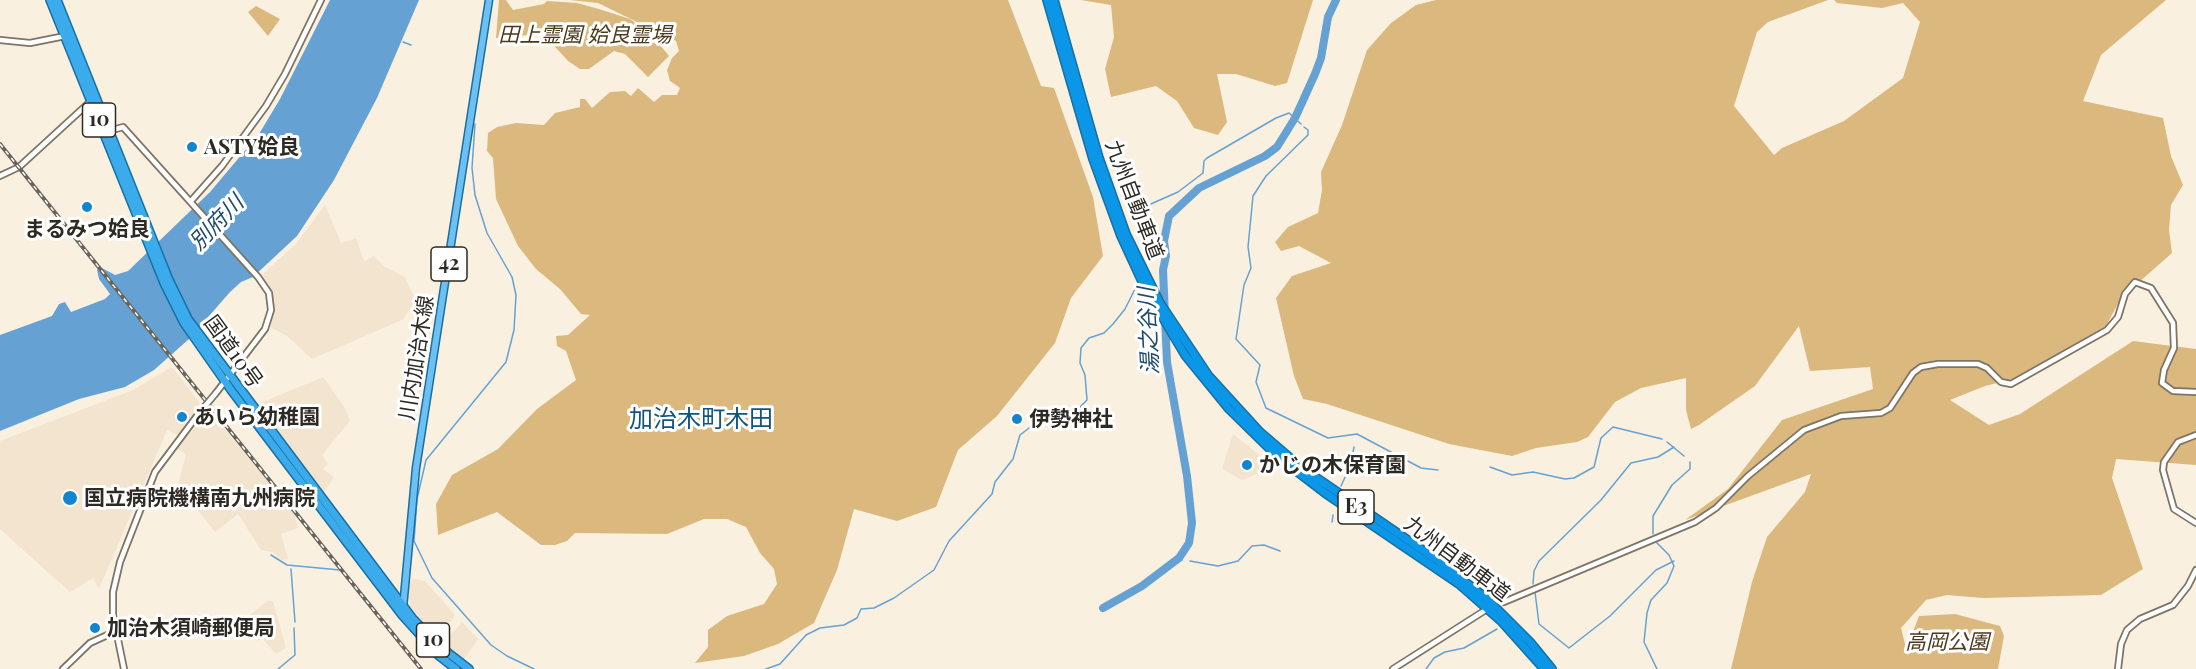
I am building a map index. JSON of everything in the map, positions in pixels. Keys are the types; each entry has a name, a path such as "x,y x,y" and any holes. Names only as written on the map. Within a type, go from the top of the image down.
{"highway":[{"name":"国道10号","path":"50,0 68,35"},
{"name":"国道10号","path":"57,0 68,35 149,238 197,338 402,615 438,655 456,669"},
{"name":"九州自動車道","path":"1047,0 1104,191 1132,260 1158,313 1173,337 1223,402 1271,450 1325,493 1459,584 1501,621 1544,669"},
{"name":"九州自動車道","path":"1054,0 1110,189 1137,258 1174,328 1208,375 1275,446 1328,488 1463,579 1506,616 1552,669"},
{"name":"国道10号","path":"227,379 403,605 438,645 469,669"}],"main road":[{"name":"川内加治木線","path":"402,615 416,468 489,0"},
{"path":"387,585 397,587 405,580"}],"street":[{"path":"192,203 266,106 285,74 321,0"},
{"path":"0,40 30,43 68,35"},
{"path":"0,176 19,167 94,100"},
{"path":"107,132 123,127 258,277 268,293 269,318 265,329 155,472 133,521 113,592 114,632 124,669"},
{"path":"1504,602 1695,522 1716,508 1748,476 1804,430 1841,416 1881,412 1890,408 1913,374 1921,367 1938,364 1978,364 1987,368 2001,382 2011,384 2107,330 2118,317 2125,294 2135,282 2151,288 2173,323 2174,348 2163,373 2164,387 2173,392 2196,392"},
{"path":"2196,435 2178,442 2164,462 2163,470 2174,509 2196,522"},
{"path":"2118,669 2121,644 2127,630 2140,619 2173,605 2182,596 2196,570"},
{"path":"1393,669 1484,611"},
{"path":"63,669 90,643 114,632"}],"shaded area":[{"path":"325,205 341,243 356,238 364,261 374,256 385,267 405,277 415,299 404,319 312,359 287,336 270,327 275,300 261,276 296,244"},
{"name":"国立病院機構南九州病院","path":"172,367 201,405 178,435 167,430 99,589 93,578 70,592 0,529 0,441 133,390"},
{"path":"323,377 345,408 350,421 322,455 328,464 323,469 334,477 322,495 256,405"},
{"path":"205,416 221,425 294,513 298,528 281,534 288,559 282,560 273,552 261,550 238,514 215,532 178,485 186,454 176,448"},
{"path":"1233,434 1263,458 1262,472 1242,480 1222,469"},
{"path":"413,579 425,581 455,615 437,640 410,606 408,583"},
{"path":"267,601 273,601 286,648 276,654 262,638 258,641 244,625 233,634 230,631"},
{"path":"462,622 478,639 463,661 442,645"}],"green space":[{"name":"田上霊園 姶良霊場","path":"499,0 506,0 513,10 544,4 547,1 577,3 630,19 652,35 669,56 648,77 625,54 614,51 589,69 580,69 568,61 548,39 539,34 496,38"},
{"path":"570,0 1008,0 1041,86 1054,88 1093,197 1103,256 1071,298 1055,343 997,416 958,450 936,507 897,521 854,509 837,570 814,623 778,644 744,656 695,663 708,647 708,630 727,616 764,604 777,584 774,569 760,553 746,527 727,519 704,519 667,534 575,533 567,541 555,545 541,545 497,512 438,535 436,504 452,475 498,449 537,409 576,380 566,351 557,346 556,336 568,335 590,315 581,314 560,289 536,269 518,246 496,199 493,158 487,151 488,133 497,127 516,123 544,125 555,113 580,107 580,99 585,99 592,108 610,92 625,91 631,96 638,88 654,102 662,95 677,95 680,88 670,81 667,70 672,58 679,51 676,41 598,3"},
{"path":"1081,0 1313,0 1287,83 1275,86 1236,74 1217,74 1227,122 1218,135 1194,128 1177,101 1156,86 1111,97 1105,69 1114,37 1111,5"},
{"name":"高岡公園","path":"1436,0 1828,0 1768,22 1757,32 1734,106 1774,155 1782,148 1844,121 1903,78 1920,22 1903,3 1882,8 1837,3 1834,0 2166,0 2101,55 2083,101 2163,118 2171,156 2183,185 2171,205 2169,230 2172,253 2121,298 2106,326 2014,379 1985,386 1950,400 1989,425 2020,414 2133,341 2196,349 2196,465 2116,459 2112,478 2143,569 2101,595 1983,598 1947,595 1926,600 1901,628 1908,656 1908,645 1919,616 1955,614 2000,626 2004,636 1998,669 1731,669 1752,582 1767,537 1805,492 1811,474 1685,520 1728,489 1782,420 1873,389 1870,367 1810,371 1799,326 1755,386 1691,429 1686,410 1686,378 1641,388 1615,402 1588,437 1577,442 1536,448 1512,456 1449,444 1327,404 1303,399 1294,376 1276,298 1292,276 1331,263 1299,246 1281,251 1275,242 1288,227 1318,213 1322,190 1321,172 1342,125 1367,50 1391,23 1416,5"},
{"path":"256,6 280,19 268,36 248,12"}],"water":[{"name":"別府川","path":"330,0 419,0 377,98 334,180 297,236 253,277 241,282 230,292 189,339 154,370 125,387 79,399 0,431 0,335 52,316 59,304 65,302 71,312 105,299 110,294 99,279 97,270 100,267 115,275 128,271 210,192 259,134 280,99"}],"waterway":[{"name":"湯之谷川","path":"1103,608 1142,586 1179,558 1189,543 1192,523 1187,476 1167,362 1163,270 1166,256 1164,241 1169,216 1199,188 1265,156 1277,147 1295,118 1315,74 1321,58 1328,17 1336,0"},
{"path":"403,42 411,45"},
{"path":"1135,211 1178,192 1203,173 1204,161 1207,158 1276,118 1289,113 1301,124"},
{"path":"475,124 472,168 475,195 487,233 512,277 516,295 514,330 506,362 426,460 417,499 414,541 432,578 491,645 507,656 534,669"},
{"path":"1304,127 1308,130 1308,135 1266,176 1253,196 1248,247 1251,268 1244,285 1236,339 1260,365 1256,382 1266,408 1328,438 1357,434 1421,468 1438,470"},
{"path":"766,669 780,664 806,635 820,628 844,625 857,618 861,609 874,608 894,598 934,570 949,541 992,494 995,482 1013,459 1020,435 1042,418 1078,409 1087,400 1085,375 1080,363 1081,348 1089,338 1104,333 1113,324 1125,309 1138,283"},
{"path":"1490,467 1512,475 1533,472 1565,479 1574,478 1594,467 1601,438 1613,427 1662,439"},
{"path":"1667,442 1684,456"},
{"path":"1341,486 1351,464 1354,447"},
{"path":"1533,584 1534,571 1539,561 1601,500 1631,463 1658,457 1674,447"},
{"path":"1653,534 1653,516 1672,485 1690,469 1690,462"},
{"path":"1332,522 1333,515"},
{"path":"1656,542 1669,555 1674,566 1667,583 1651,600 1647,613 1644,642 1657,669"},
{"path":"1190,561 1218,566 1238,561 1252,546 1264,545 1280,551"},
{"path":"271,555 287,565 340,570"},
{"path":"1535,592 1539,624 1569,648 1610,616 1656,570 1674,561"},
{"path":"291,569 295,622"},
{"path":"278,669 295,655 294,628"},
{"path":"1426,669 1434,658 1445,652 1464,648 1497,629"}],"railway":[{"path":"0,144 421,669"}],"place":[{"name":"ASTY姶良","path":"192,147"},
{"name":"まるみつ姶良","path":"87,207"},
{"name":"あいら幼稚園","path":"182,417"},
{"name":"伊勢神社","path":"1017,419"},
{"name":"かじの木保育園","path":"1247,465"},
{"name":"国立病院機構南九州病院","path":"70,498"},
{"name":"加治木須崎郵便局","path":"95,628"}],"district":[{"name":"加治木町木田","path":"701,420"}]}
